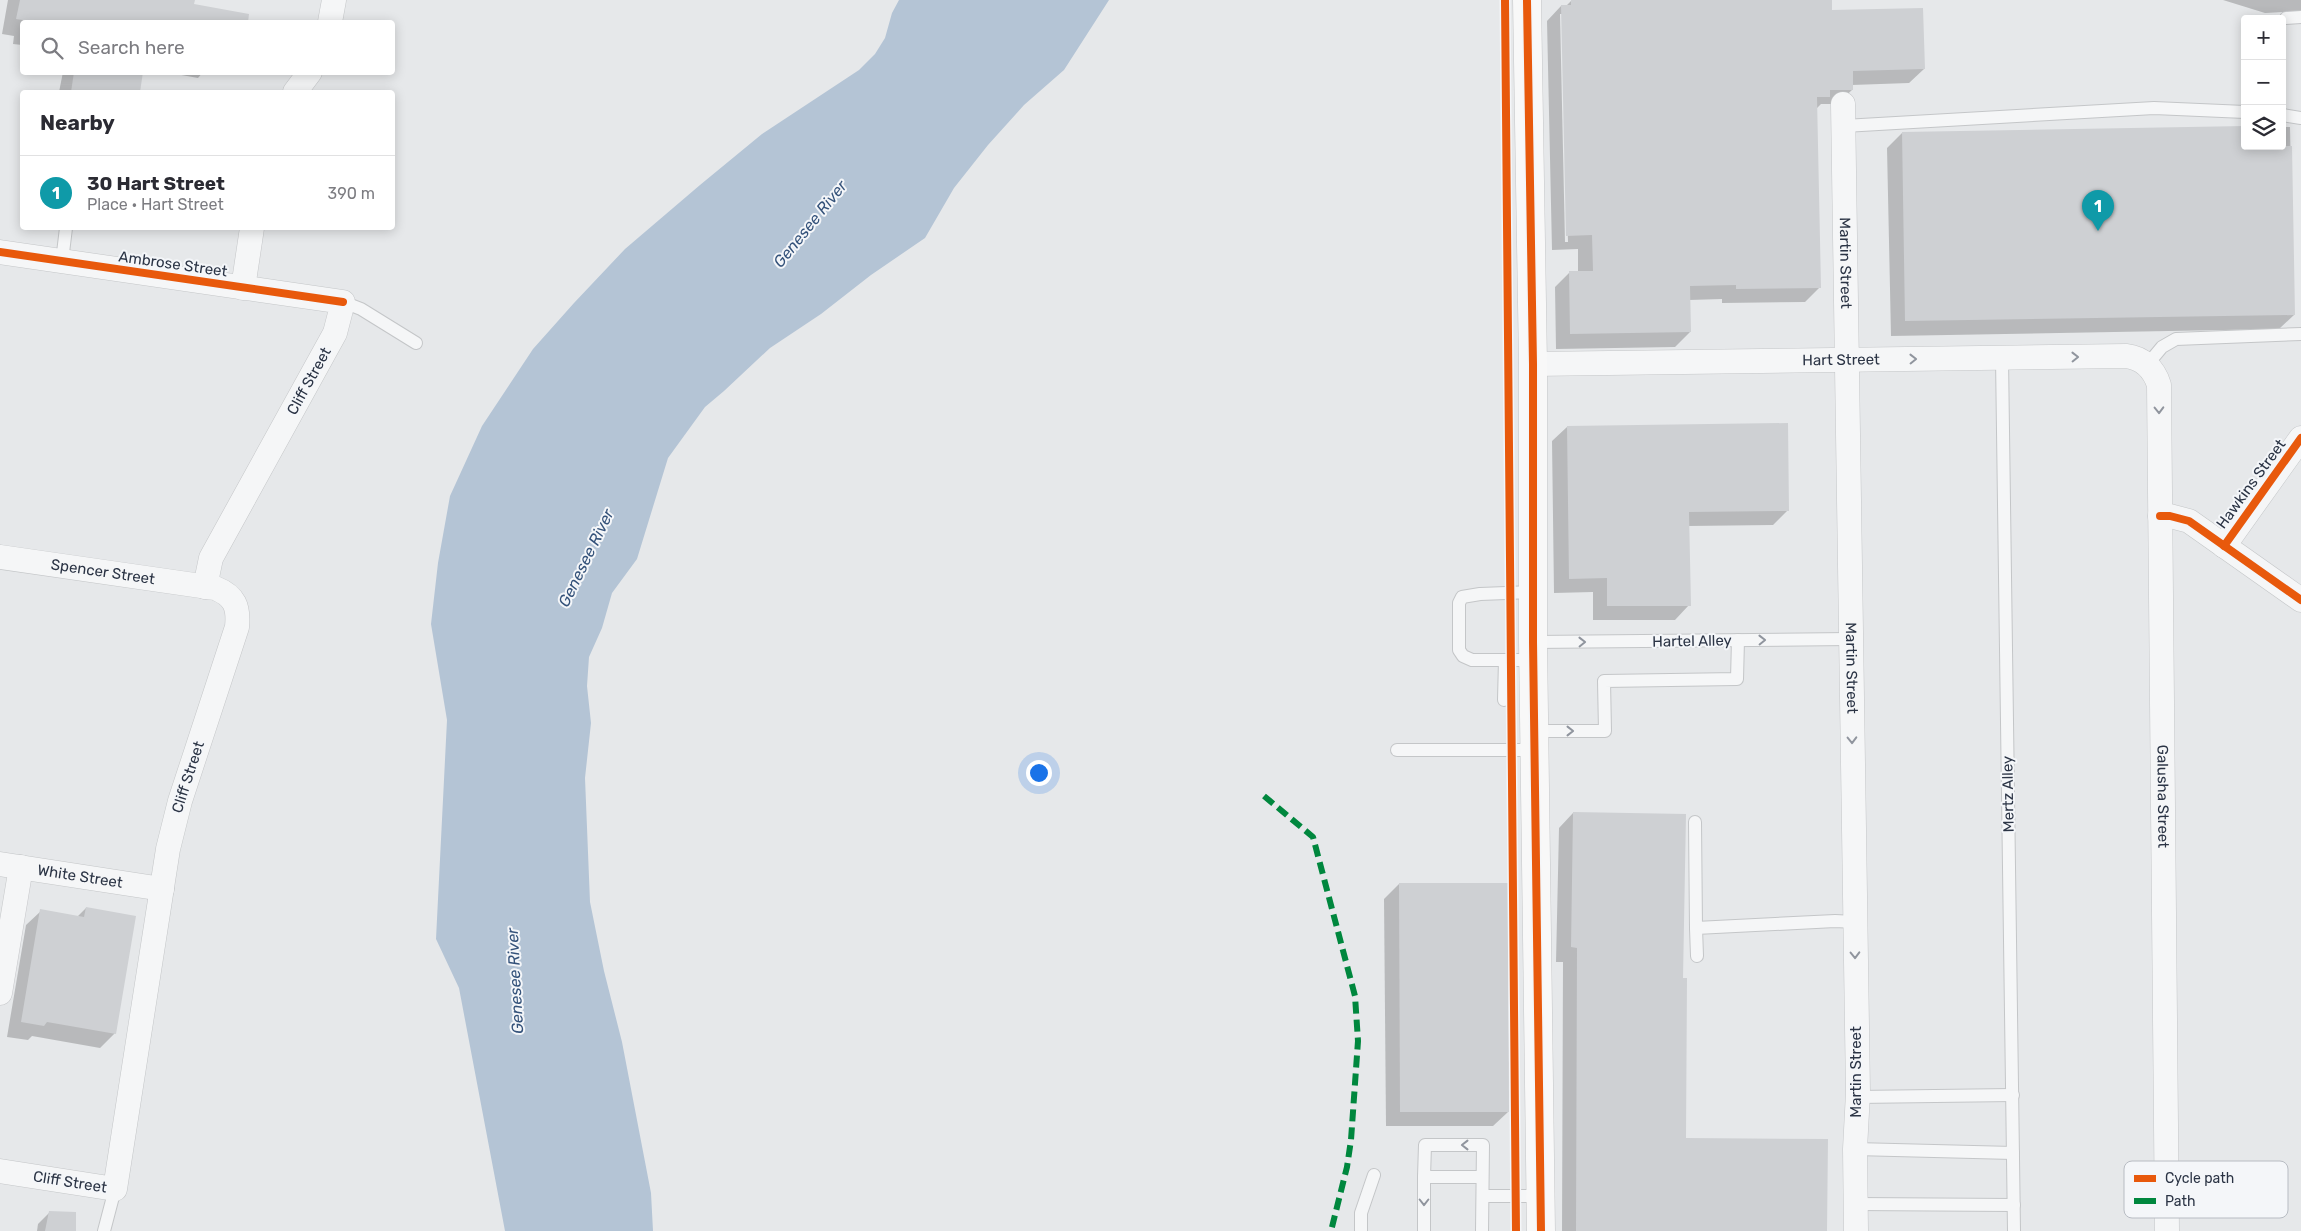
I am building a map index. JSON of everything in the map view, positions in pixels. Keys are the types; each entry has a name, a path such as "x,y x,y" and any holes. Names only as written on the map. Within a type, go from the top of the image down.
{"main road":[{"path":"1527,0 1533,364 1533,592 1541,1231"}],"street":[{"path":"330,20 334,0"},
{"path":"296,90 308,75"},
{"name":"Martin Street","path":"1844,115 1857,1097 1855,1149 1856,1231"},
{"path":"243,288 252,230"},
{"name":"Ambrose Street","path":"0,252 343,302"},
{"name":"Cliff Street","path":"0,1171 115,1189 168,849 180,801 237,627 238,614 232,597 225,592 205,587 211,558 335,333 343,302"},
{"name":"Hart Street","path":"1533,364 2126,356 2134,357 2147,364"},
{"name":"Galusha Street","path":"2147,364 2156,377 2158,385 2166,1161"},
{"name":"Hawkins Street","path":"2224,546 2301,438"},
{"path":"2160,516 2170,516 2189,521 2301,600"},
{"name":"Spencer Street","path":"0,557 205,587"},
{"path":"0,993 11,866"},
{"name":"White Street","path":"11,866 162,889"},
{"name":"Galusha Street","path":"2167,1218 2167,1231"}],"lane":[{"path":"2286,18 2301,17"},
{"path":"1844,115 2154,108 2241,112"},
{"path":"2286,116 2301,118"},
{"path":"62,261 66,230"},
{"path":"343,302 362,309 416,343"},
{"path":"2147,364 2162,347 2176,340 2301,334"},
{"name":"Mertz Alley","path":"2002,358 2014,1231"},
{"name":"Hartel Alley","path":"1533,592 1468,595 1462,597 1459,603 1459,650 1462,656 1472,660 1504,660 1534,651 1738,640 1850,639"},
{"path":"1397,750 1535,740 1605,731 1604,681 1737,679 1738,640"},
{"path":"1504,660 1504,700"},
{"path":"1695,822 1697,956"},
{"path":"1696,928 1835,921 1855,922"},
{"path":"1857,1097 2013,1095"},
{"path":"1424,1231 1424,1145 1482,1145 1482,1231"},
{"path":"1855,1149 2014,1153"},
{"path":"1361,1231 1361,1213 1374,1175"},
{"path":"1424,1177 1482,1177"},
{"path":"104,1231 115,1189"},
{"path":"1482,1196 1541,1196"},
{"path":"1855,1204 2014,1205"}],"water":[{"name":"Genesee River","path":"899,0 1109,0 1064,70 1024,105 988,145 954,188 925,238 871,275 821,314 770,348 705,407 668,458 637,559 612,593 602,628 589,657 587,686 591,723 585,778 590,902 604,971 622,1042 651,1193 653,1231 505,1231 459,988 436,939 447,720 431,624 438,563 450,496 482,426 533,349 574,303 625,249 762,134 859,70 875,54 885,38 892,13"}],"building":[{"path":"20,0 195,0 194,4 249,14 248,20 16,19"},
{"path":"1571,0 1832,0 1832,10 1923,8 1925,69 1853,71 1853,90 1830,90 1830,97 1817,97 1821,288 1736,289 1736,285 1690,286 1691,332 1570,334 1569,271 1593,271 1592,235 1566,236 1561,5 1571,5"},
{"path":"74,75 143,75 140,90 71,90"},
{"path":"2241,126 2241,150 2286,150 2286,146 2292,146 2295,315 1905,321 1902,132"},
{"path":"1788,423 1789,511 1689,512 1691,606 1607,606 1607,578 1569,579 1567,426"},
{"path":"1573,812 1686,814 1683,978 1687,978 1686,1138 1828,1139 1827,1231 1576,1231 1577,948 1571,947"},
{"path":"1399,883 1508,883 1509,1112 1400,1112"},
{"path":"86,907 136,916 116,1034 47,1022 44,1026 21,1022 40,909 84,917"},
{"path":"49,1211 76,1212 76,1231 45,1231"}],"marked path":[{"path":"1264,796 1313,837 1355,996 1358,1041 1351,1140 1347,1167 1331,1231"}],"cycle path":[{"path":"1505,0 1516,1231"},
{"path":"1527,1 1533,364 1533,642 1541,1231"},
{"path":"0,252 343,302"},
{"path":"2224,546 2301,438"},
{"path":"2160,516 2170,516 2189,521 2301,600"}],"place":[{"name":"30 Hart Street","path":"2098,231"}]}
